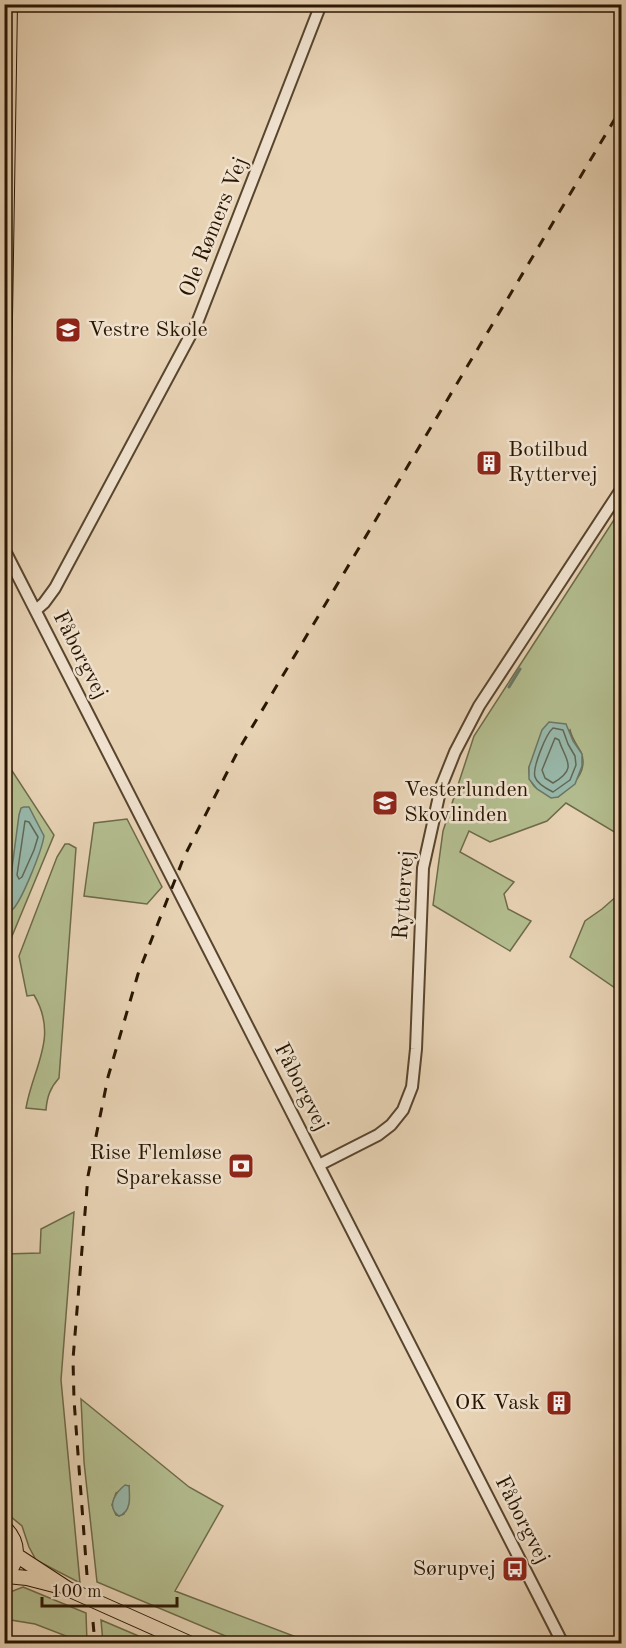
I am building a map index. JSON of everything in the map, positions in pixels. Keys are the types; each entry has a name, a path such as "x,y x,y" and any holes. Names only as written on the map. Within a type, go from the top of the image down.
{"main road":[{"path":"4,379 10,4"},
{"path":"4,1527 15,1541 16,1555 14,1564 6,1576 27,1578 68,1589 191,1644"},
{"path":"16,1555 68,1589"}],"street":[{"name":"Ole Rømers Vej","path":"36,610 55,588 197,322 321,4"},
{"name":"Ryttervej","path":"319,1165 372,1138 391,1125 403,1110 412,1087 416,1049 423,868 441,787 454,752 479,706 621,488"},
{"name":"Fåborgvej","path":"4,549 563,1644"}],"green space":[{"path":"621,509 621,836 566,803 547,821 490,842 469,831 460,852 514,882 504,894 508,909 531,921 510,951 433,905 443,831 474,736","holes":["570,730 581,752 583,766 574,783 558,797 533,785 529,767"]},
{"path":"5,760 54,835 5,953"},
{"path":"127,819 162,887 147,904 84,896 94,823"},
{"path":"65,844 76,848 59,1078 53,1085 46,1110 26,1108 42,1052 44,1025 41,1010 34,995 27,996 19,956 57,857"},
{"path":"621,846 621,992 570,957 585,921 618,895"},
{"path":"74,1212 61,1380 80,1583 36,1560 22,1526 4,1511 5,1254 40,1253 41,1229"},
{"path":"81,1399 189,1487 223,1506 175,1591 312,1643 242,1643 97,1582 84,1462","holes":["129,1486 124,1514 116,1515 112,1505 116,1493"]},
{"path":"23,1587 86,1613 87,1643 75,1643 74,1639 35,1624 5,1619 5,1594"},
{"path":"101,1620 155,1643 103,1643"}],"water":[{"path":"549,722 566,724 573,741 582,754 582,766 575,784 558,797 551,798 537,789 529,779 529,767 542,730"},
{"path":"29,807 44,836 31,876 12,910 7,906 19,815 21,808"},
{"path":"125,1485 129,1486 129,1504 126,1511 119,1516 113,1508 113,1500"}],"waterway":[{"path":"509,687 520,669"}],"railway":[{"path":"87,1575 73,1359 88,1176 108,1077 138,974 184,857 239,749 622,107"},
{"path":"93,1622 95,1644"}],"place":[{"name":"Vestre Skole","path":"68,330"},
{"name":"Botilbud Ryttervej","path":"489,463"},
{"name":"Vesterlunden Skovlinden","path":"385,803"},
{"name":"Rise Flemløse Sparekasse","path":"241,1166"},
{"name":"OK Vask","path":"559,1403"},
{"name":"Sørupvej","path":"515,1569"}]}
